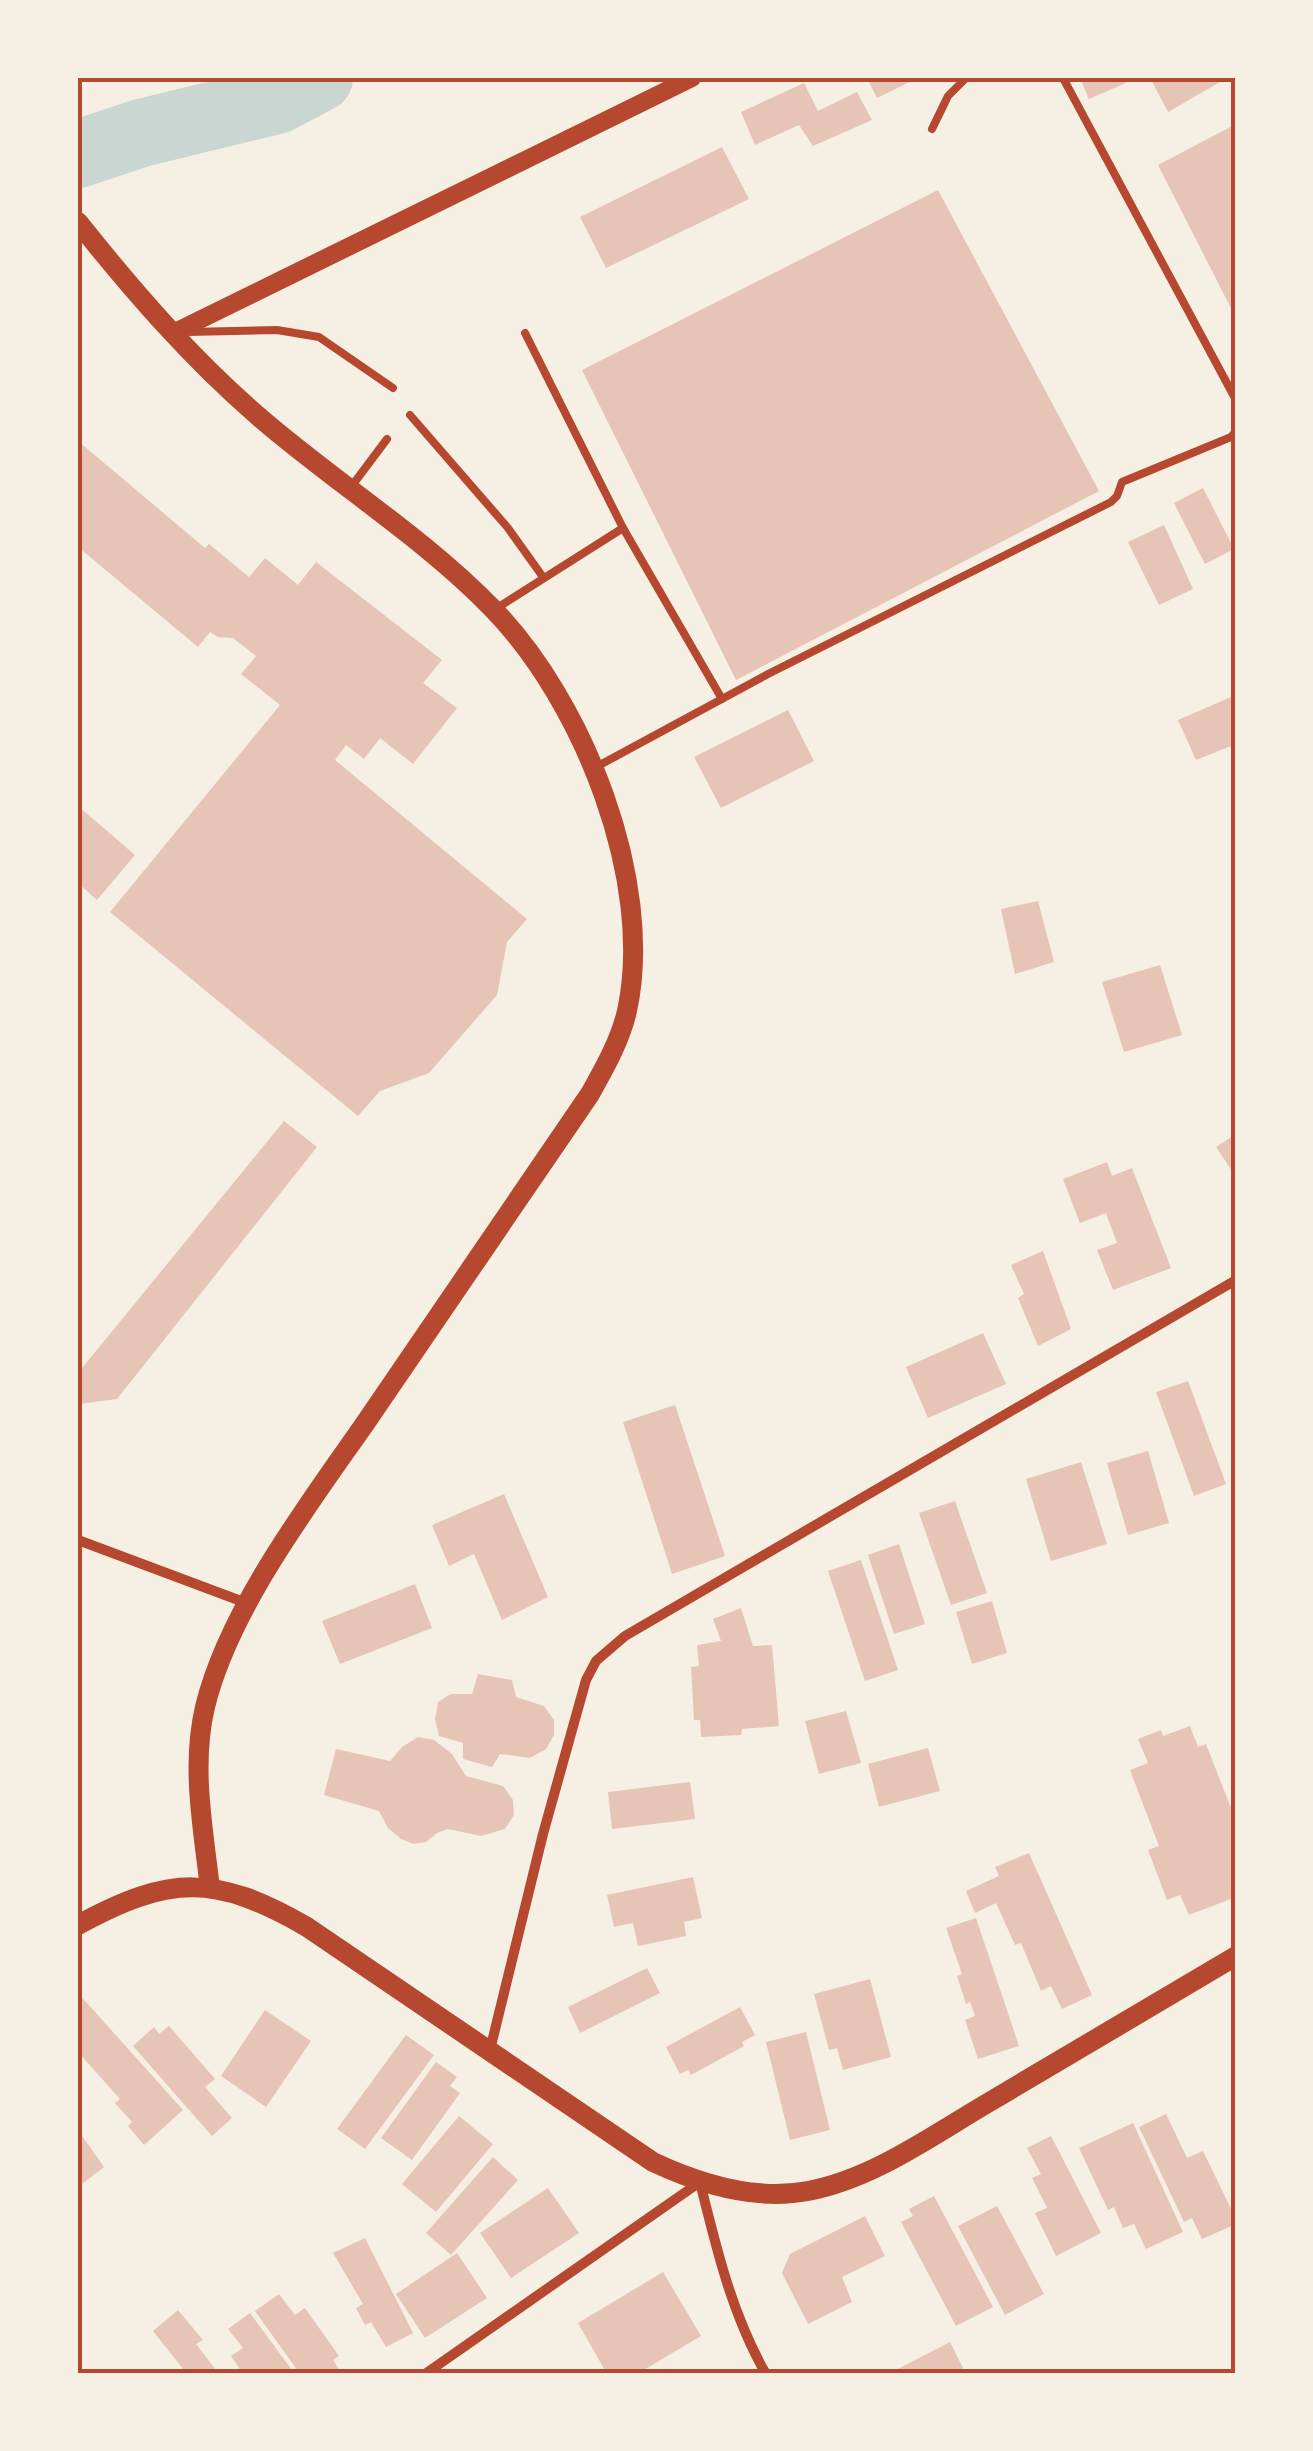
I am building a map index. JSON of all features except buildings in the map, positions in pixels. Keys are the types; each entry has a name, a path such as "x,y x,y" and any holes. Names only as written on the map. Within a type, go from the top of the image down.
{"main road":[{"path":"78,222 114,268 244,404 400,528 494,610 548,679 592,770 622,864 634,942 626,1014 612,1055 572,1121 316,1494 250,1604 215,1674 200,1738 200,1794 210,1888"},
{"path":"78,1925 146,1893 168,1888 210,1888 268,1904 653,2162 700,2182 772,2193 806,2191 848,2180 922,2141 1236,1956"}],"street":[{"path":"173,332 692,78"},
{"path":"490,2050 567,1742 586,1680 604,1654 625,1636 1236,1280"},
{"path":"78,1540 250,1604"},
{"path":"425,2374 700,2182 725,2276 751,2346 766,2374"}],"lane":[{"path":"932,130 948,96 966,78"},
{"path":"1064,78 1236,400"},
{"path":"173,332 277,330 320,337 393,388"},
{"path":"525,332 624,528 722,698"},
{"path":"410,416 508,528 543,578"},
{"path":"592,770 722,698 1111,502 1122,482 1231,437 1236,431"},
{"path":"348,490 387,439"},
{"path":"494,610 624,528"}],"waterway":[{"path":"78,154 141,133 277,100 319,78"}]}
